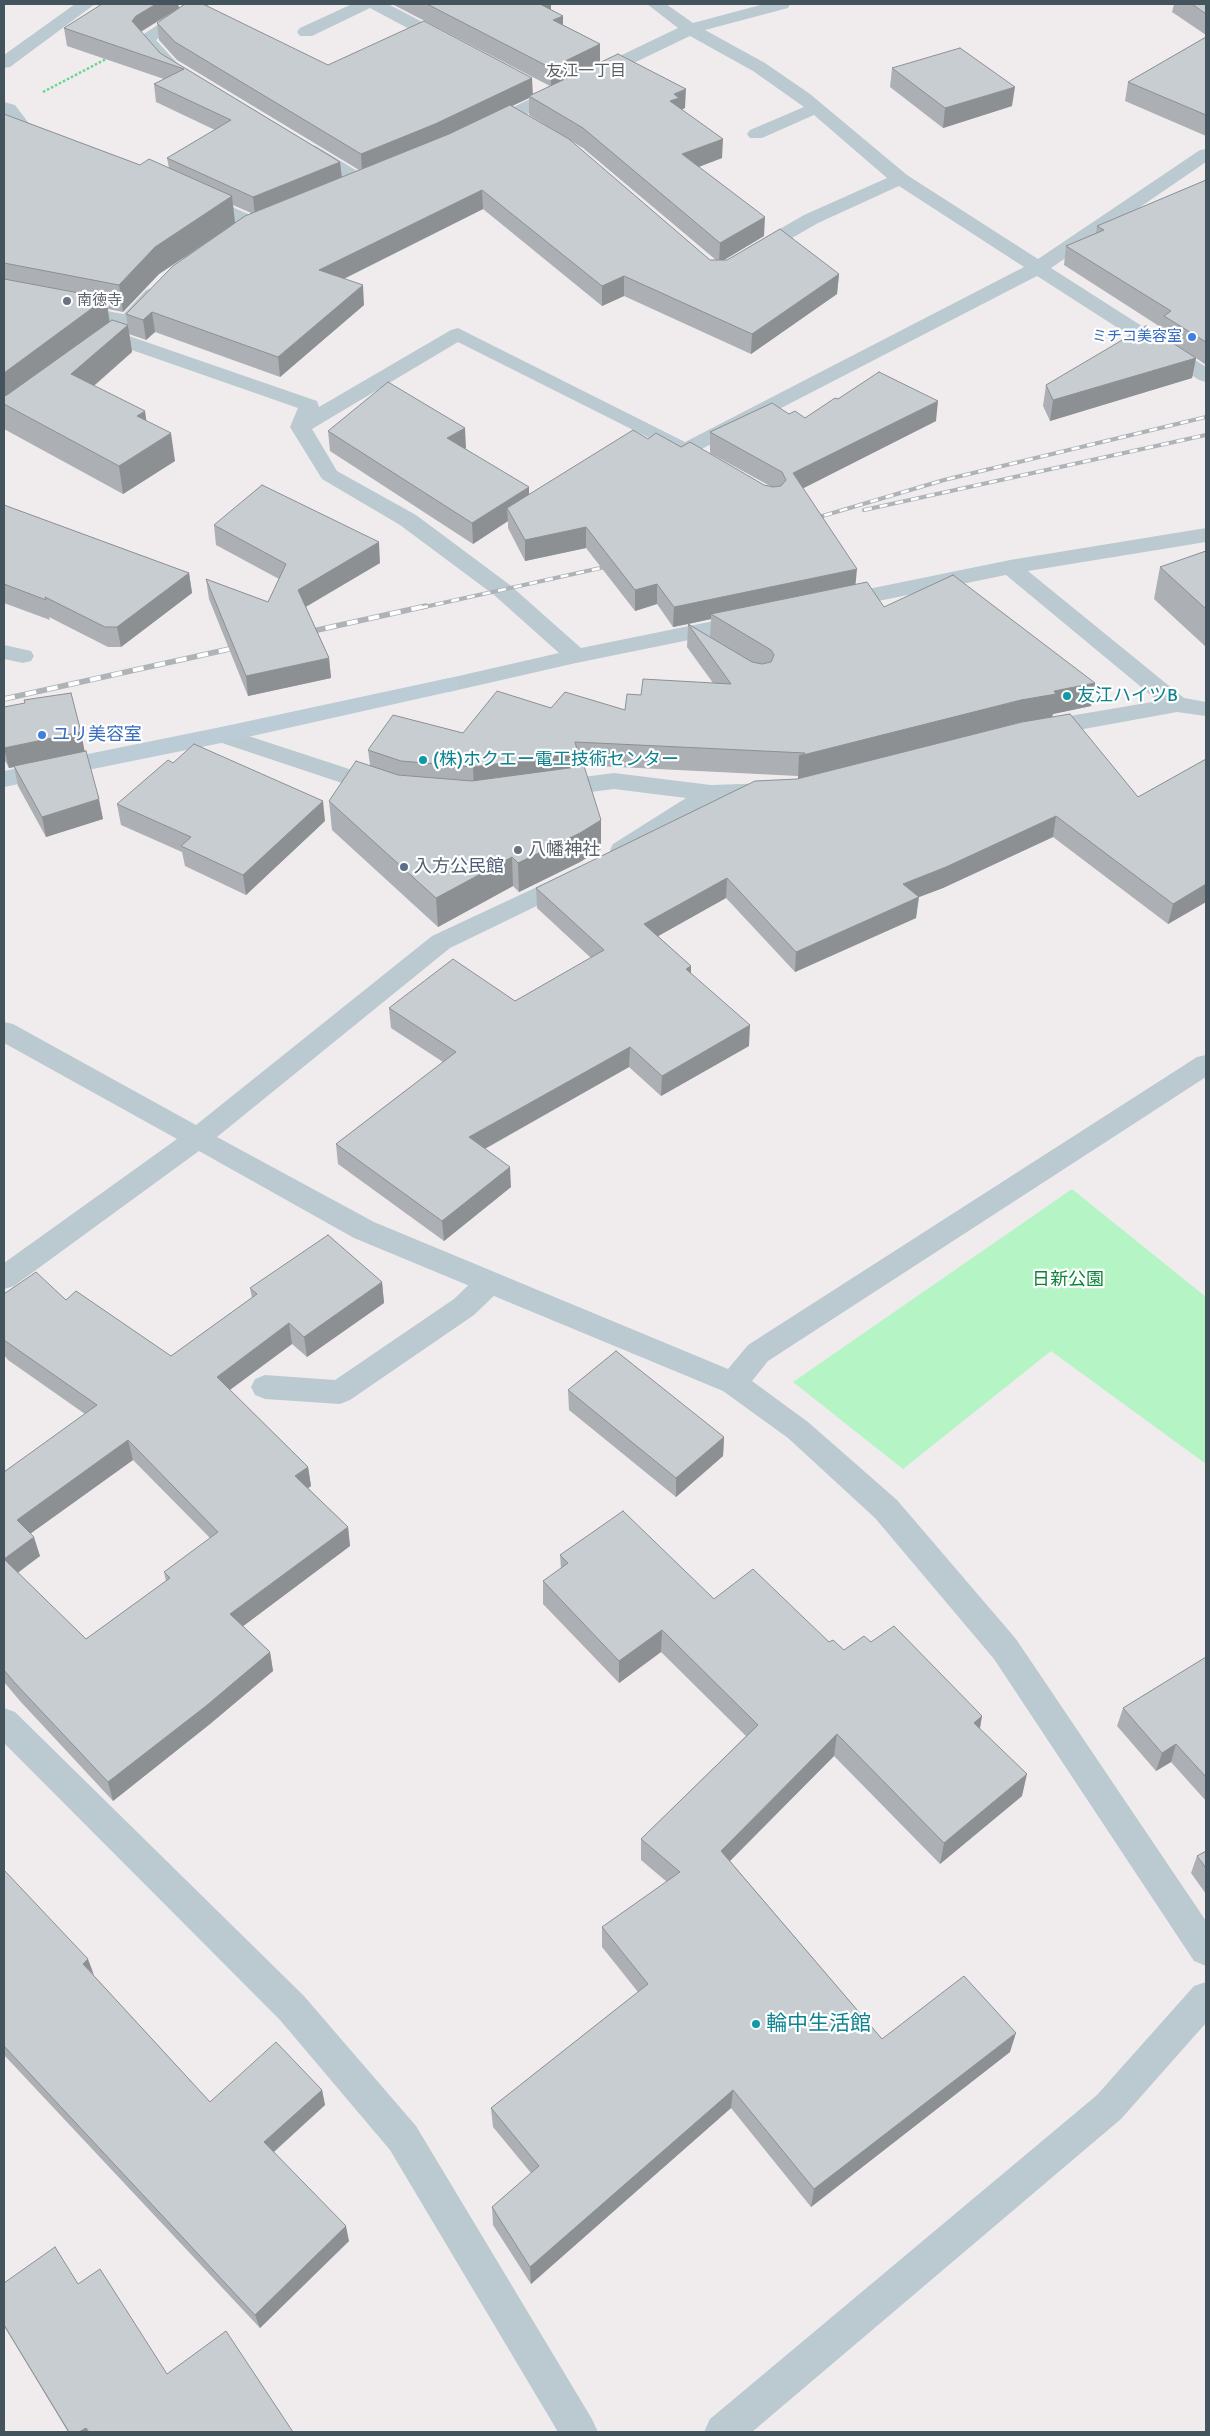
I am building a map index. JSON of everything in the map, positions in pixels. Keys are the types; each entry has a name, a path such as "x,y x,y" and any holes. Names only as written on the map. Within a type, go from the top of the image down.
{"street":[{"path":"4,63 86,4"},
{"path":"186,74 170,65 145,39 201,4"},
{"path":"306,32 365,4"},
{"path":"376,4 463,50"},
{"path":"655,4 690,29 759,67 816,108 900,179 1206,376"},
{"path":"467,136 520,119 550,96 690,29 782,4"},
{"path":"532,87 550,96"},
{"path":"6,108 28,134 62,144"},
{"path":"756,134 816,108"},
{"path":"294,140 360,181"},
{"path":"300,427 458,334 694,455 1039,267 1203,160"},
{"path":"338,190 378,174"},
{"path":"734,264 811,219 900,179"},
{"path":"184,191 262,220 231,235"},
{"path":"167,280 105,342 310,405 300,427"},
{"path":"4,297 128,321"},
{"path":"300,427 329,475 408,520 502,590 576,656"},
{"path":"818,606 1010,567 1206,535"},
{"path":"1010,567 1177,705"},
{"path":"4,779 221,735 576,656 771,616"},
{"path":"685,634 710,649"},
{"path":"1018,733 1177,705 1206,709"},
{"path":"221,735 400,794"},
{"path":"530,792 614,781 712,793 795,790"},
{"path":"4,1278 196,1139 441,942 594,867 712,793"},
{"path":"4,1031 196,1139 364,1230 734,1384 798,1430 886,1509 1005,1649 1206,1950"},
{"path":"734,1384 758,1353 1206,1064"},
{"path":"266,1387 340,1392 464,1307 489,1283"},
{"path":"4,1722 292,2008 403,2138 579,2432"},
{"path":"723,2432 1109,2107 1206,1998"}],"path":[{"path":"6,108 145,39"}],"green space":[{"name":"日新公園","path":"1072,1189 1206,1297 1206,1464 1051,1351 903,1469 793,1382"}],"building":[{"path":"102,4 156,4 136,16 132,21 160,53 340,162 253,197 167,158 231,120 154,84 184,69 64,28"},
{"path":"185,4 203,4 328,65 424,21 532,78 435,124 361,154 175,42 157,23"},
{"path":"427,4 540,4 563,16 553,20 600,44 551,68"},
{"path":"1192,4 1206,4 1206,14"},
{"path":"1206,37 1206,115 1128,82"},
{"path":"960,48 1015,87 945,108 892,68"},
{"path":"618,54 686,89 674,94 679,98 670,101 723,139 682,154 765,217 720,243 583,128 529,96"},
{"path":"510,105 569,139 710,260 727,260 780,229 839,274 752,334 624,276 602,286 482,190 319,270 363,285 278,357 152,312 143,320 126,314 173,266 245,216 449,134"},
{"path":"4,114 140,165 149,159 232,196 155,247 119,285 4,263"},
{"path":"1206,180 1206,342 1164,316 1171,311 1066,246 1104,230 1097,226"},
{"path":"4,279 106,298 4,373"},
{"path":"112,320 128,325 71,374 145,411 137,416 171,433 119,466 4,404 4,396"},
{"path":"1146,326 1196,358 1053,400 1046,385"},
{"path":"879,372 938,401 793,473 857,569 674,607 657,584 635,590 586,527 525,540 507,508 633,430 648,439 656,433 681,447 690,442 764,485 781,486 786,480 782,472 710,432 772,403 789,414 795,411 805,418"},
{"path":"388,382 465,428 447,438 529,487 472,523 328,431"},
{"path":"262,485 379,542 298,590 329,658 246,676 206,579 268,602 286,564 214,525"},
{"path":"4,505 189,573 117,627 105,627 45,597 46,600 4,584"},
{"path":"1206,551 1206,609 1160,567"},
{"path":"953,575 1095,683 1054,691 1056,694 1021,700 799,756 805,753 575,742 578,753 473,767 401,761 368,750 393,715 463,733 497,691 551,708 565,692 625,710 627,694 641,695 643,679 731,684 688,624 752,662 762,664 771,662 774,655 771,650 711,614 867,582 884,607"},
{"path":"71,693 81,732 4,748 4,707 25,703 24,700"},
{"path":"1070,714 1138,797 1206,759 1206,884 1173,904 1056,816 946,867 903,884 919,897 796,952 727,878 644,924 691,966 686,969 750,1025 662,1076 630,1047 469,1137 510,1167 442,1221 336,1144 456,1052 389,1008 453,959 515,1001 604,950 536,888 755,781 797,779 1022,722"},
{"path":"194,744 323,801 243,875 181,846 191,837 117,804 168,760 173,763"},
{"path":"86,751 99,799 42,817 14,766"},
{"path":"356,761 398,775 472,781 584,766 601,820 580,833 518,863 512,857 436,898 329,801"},
{"path":"328,1235 382,1282 304,1337 289,1323 217,1377 308,1467 295,1476 348,1527 230,1614 270,1652 206,1706 108,1782 4,1670 4,1472 97,1405 4,1340 4,1294 36,1272 66,1300 76,1291 171,1356 257,1294 250,1288","holes":["128,1440 218,1532 164,1572 170,1578 86,1639 4,1559 34,1537 17,1520"]},
{"path":"616,1351 724,1437 676,1478 568,1390"},
{"path":"623,1511 714,1599 753,1569 829,1642 833,1640 844,1650 864,1636 871,1642 894,1626 982,1716 974,1723 1027,1774 944,1843 837,1734 721,1851 882,2039 964,1976 1016,2033 814,2189 733,2090 530,2267 492,2207 539,2166 491,2108 648,1984 602,1927 680,1872 641,1839 758,1725 662,1630 619,1661 543,1581 568,1563 560,1555"},
{"path":"1206,1657 1206,1777 1176,1744 1162,1753 1123,1708"},
{"path":"1206,1851 1206,1868 1197,1856"},
{"path":"4,1870 88,1959 83,1964 210,2102 276,2042 322,2090 264,2142 346,2226 255,2315 4,2046"},
{"path":"55,2247 78,2284 100,2269 167,2374 226,2331 293,2432 89,2432 86,2428 79,2432 69,2432 4,2325 4,2283"}],"railway":[{"path":"809,520 944,480 1206,417"},
{"path":"864,510 1206,435"},
{"path":"420,608 614,565"},
{"path":"304,633 426,606"},
{"path":"4,699 243,646"}],"place":[{"name":"南徳寺","path":"67,301"},
{"name":"ミチコ美容室","path":"1192,337"},
{"name":"友江ハイツB","path":"1067,696"},
{"name":"ユリ美容室","path":"42,735"},
{"name":"(株)ホクエー電工技術センター","path":"423,760"},
{"name":"八幡神社","path":"518,850"},
{"name":"入方公民館","path":"404,867"},
{"name":"輪中生活館","path":"756,2024"}],"district":[{"name":"友江一丁目","path":"586,72"}]}
